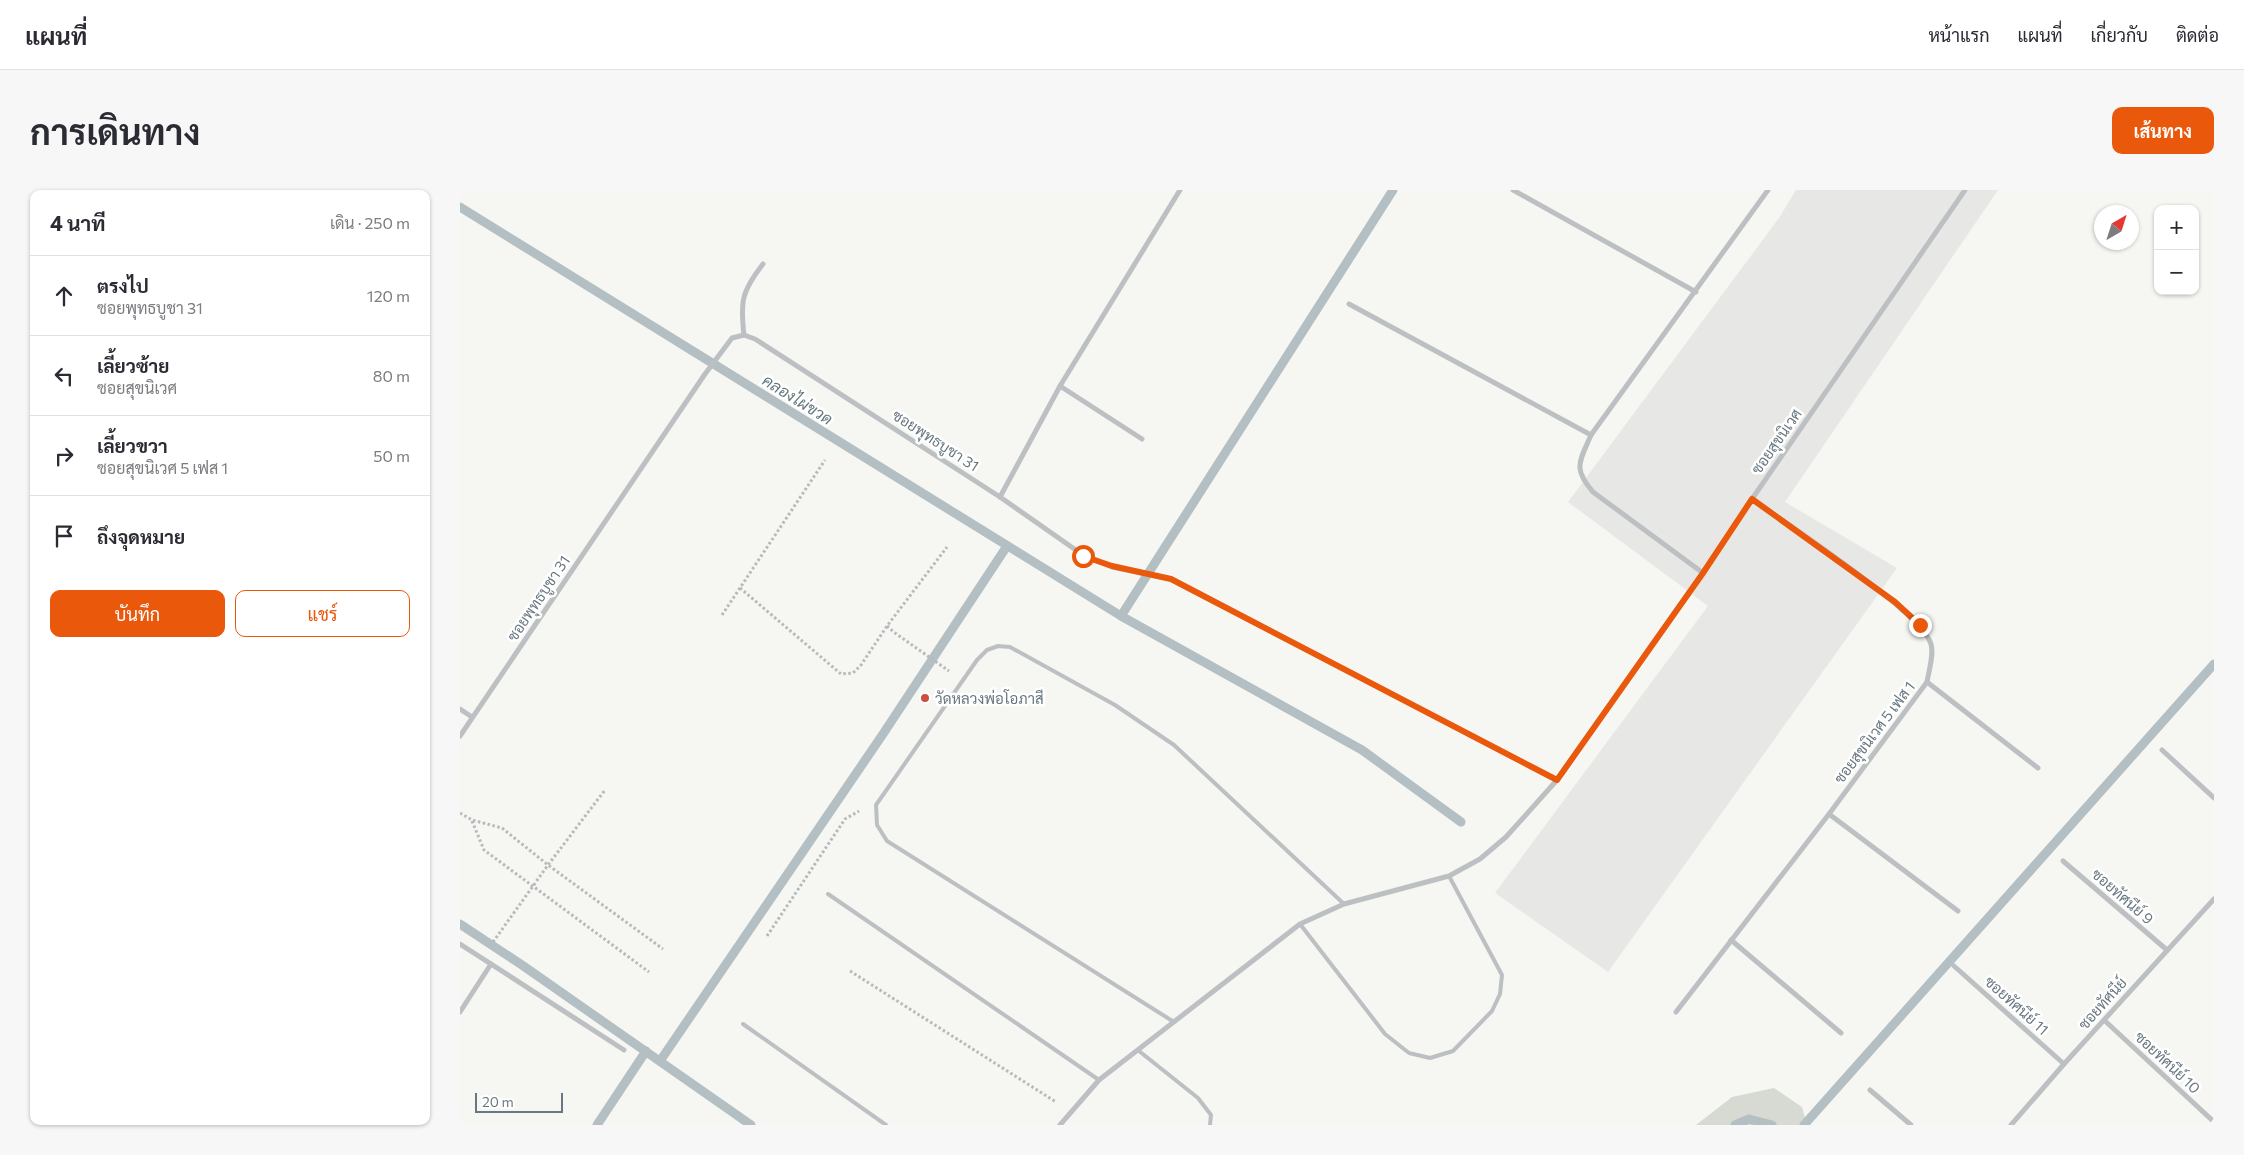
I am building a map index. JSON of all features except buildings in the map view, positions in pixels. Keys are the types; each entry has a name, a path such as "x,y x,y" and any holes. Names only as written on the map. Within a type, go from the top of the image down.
{"street":[{"path":"1000,497 1060,386 1180,190"},
{"path":"1512,190 1696,292"},
{"path":"1703,573 1593,492 1582,479 1579,463 1591,435 1768,190"},
{"name":"ซอยสุขนิเวศ","path":"1060,1125 1099,1080 1139,1051 1227,979 1300,924 1344,904 1449,876 1480,859 1506,837 1557,780 1703,573 1965,190"},
{"path":"744,335 741,310 743,294 749,282 763,264"},
{"path":"1349,304 1591,435"},
{"name":"ซอยพุทธบูชา 31","path":"460,736 705,374 732,338 744,335 755,339 1000,497 1083,556 1112,566 1171,579 1557,780"},
{"path":"1060,386 1142,439"},
{"name":"ซอยสุขนิเวศ 5 เฟส 1","path":"1676,1012 1829,814 1927,682 1931,661 1931,644 1920,625 1895,602 1752,499"},
{"path":"1927,682 2038,768"},
{"path":"460,709 472,718"},
{"path":"2162,750 2214,798"},
{"path":"1829,814 1958,911"},
{"name":"ซอยทัศนีย์ 9","path":"2063,861 2166,950"},
{"name":"ซอยทัศนีย์","path":"2011,1125 2166,950 2214,899"},
{"path":"1731,940 1840,1033"},
{"path":"460,944 624,1050"},
{"path":"460,1012 491,964"},
{"name":"ซอยทัศนีย์ 11","path":"1954,966 2064,1064"},
{"name":"ซอยทัศนีย์ 10","path":"2104,1020 2214,1122"},
{"path":"1870,1090 1911,1125"}],"lane":[{"path":"1174,1022 887,841 877,826 876,805 977,660 988,650 998,646 1010,647 1115,705 1174,745 1344,904"},
{"path":"1300,924 1386,1034 1409,1053 1430,1058 1453,1051 1492,1011 1500,994 1502,974 1449,876"},
{"path":"828,894 1099,1080"},
{"path":"743,1024 886,1125"},
{"path":"1139,1051 1198,1098 1211,1115 1210,1125"}],"path":[{"path":"722,615 825,460"},
{"path":"740,588 841,674 852,673 861,665 887,626 947,547"},
{"path":"887,626 895,634 940,664"},
{"path":"492,942 533,888 548,864 605,790"},
{"path":"768,936 845,819 857,811 876,805"},
{"path":"460,813 472,820 502,828 663,950"},
{"path":"472,820 484,850 649,972"},
{"path":"850,971 1071,1111"}],"shaded area":[{"path":"1796,190 1998,190 1785,502 1897,568 1608,972 1495,893 1708,606 1568,502 1779,218"},
{"path":"1774,1088 1802,1107 1807,1125 1696,1125 1732,1097"}],"waterway":[{"path":"1121,616 1393,190"},
{"name":"คลองไผ่ขวด","path":"460,207 1121,616 1362,750 1461,822"},
{"path":"660,1061 883,734 1007,546"},
{"path":"1804,1125 2214,664"},
{"path":"460,924 522,965 751,1125"},
{"path":"597,1125 646,1051"},
{"path":"1735,1125 1749,1119 1772,1125"}],"place":[{"name":"วัดหลวงพ่อโอภาสี","path":"925,698"}],"route":[{"path":"1083,556 1112,566 1171,579 1557,780 1703,573 1752,499 1895,602 1920,625"}]}
